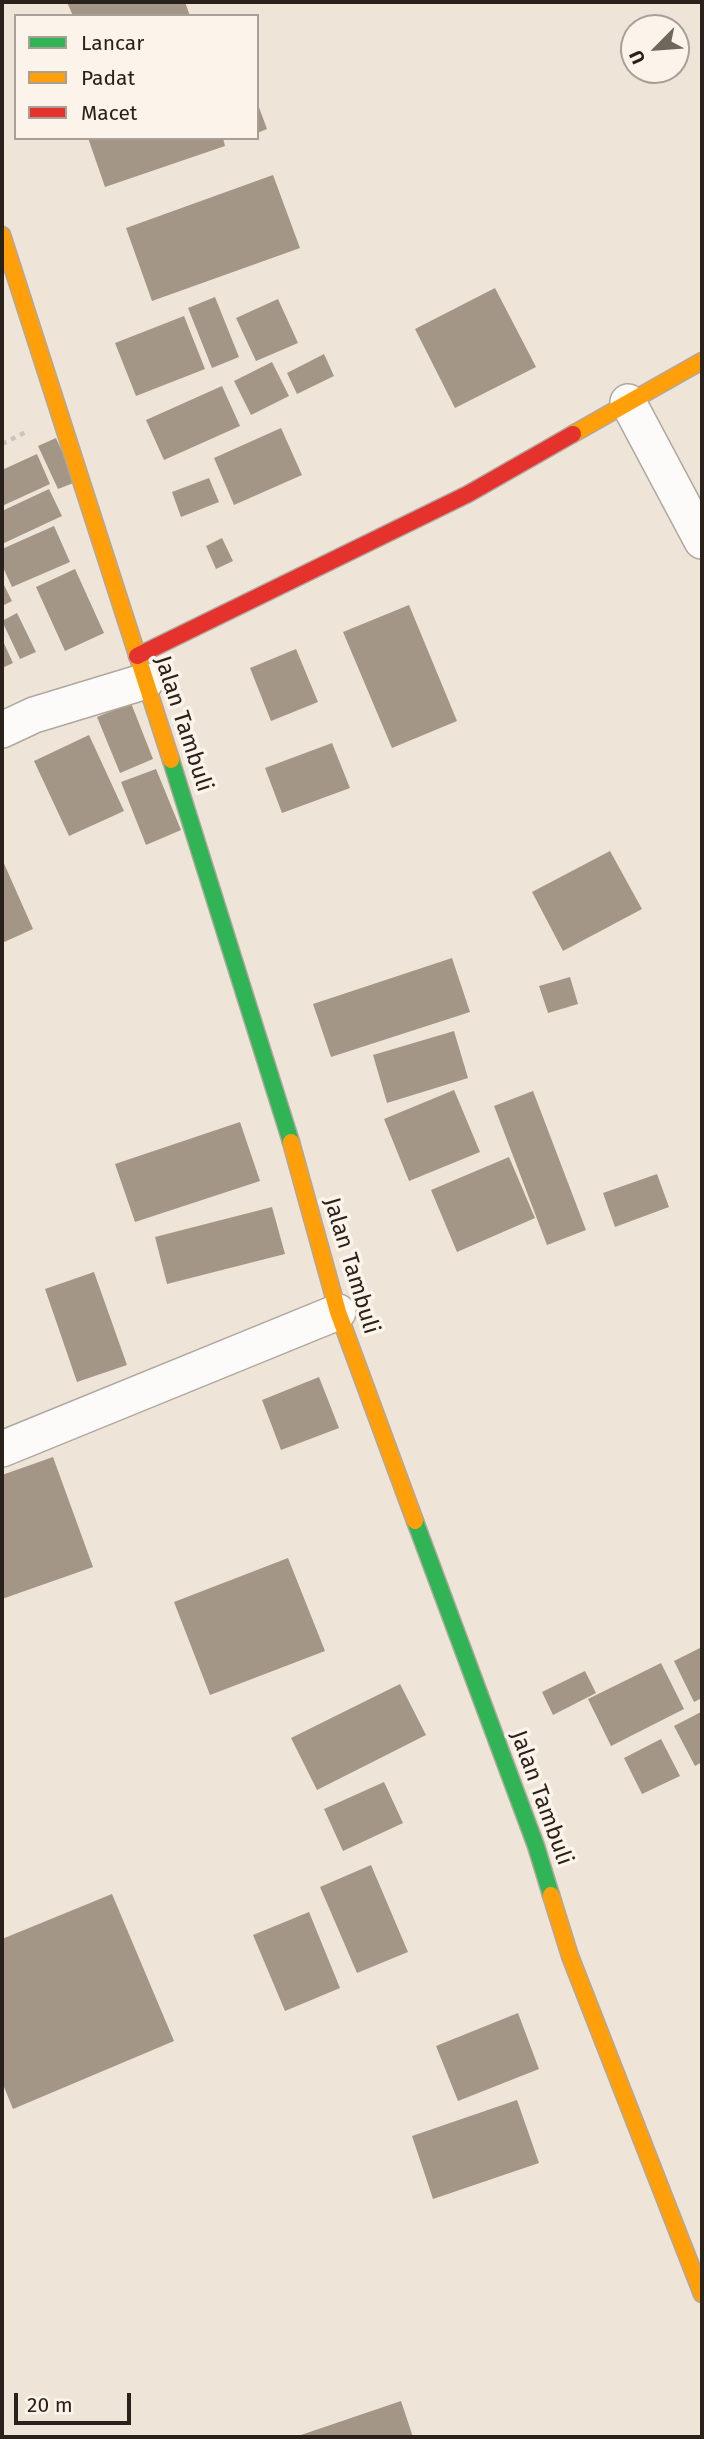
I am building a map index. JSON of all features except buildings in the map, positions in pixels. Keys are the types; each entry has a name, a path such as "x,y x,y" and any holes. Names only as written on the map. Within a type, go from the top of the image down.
{"street":[{"name":"Jalan Tambuli","path":"2,235 281,1105 338,1312 536,1846 570,1956 701,2284"},
{"path":"2,730 142,669 468,494 702,361"},
{"path":"628,402 702,541"},
{"path":"2,1449 338,1312"}],"traffic: fast":[{"path":"171,760 291,1142"},
{"path":"415,1521 536,1846 551,1895"}],"traffic: slow":[{"path":"2,235 171,760"},
{"path":"573,434 702,361"},
{"path":"291,1142 338,1312 415,1521"},
{"path":"551,1895 570,1956 702,2294"}],"traffic: jam":[{"path":"137,656 468,494 573,434"}]}
